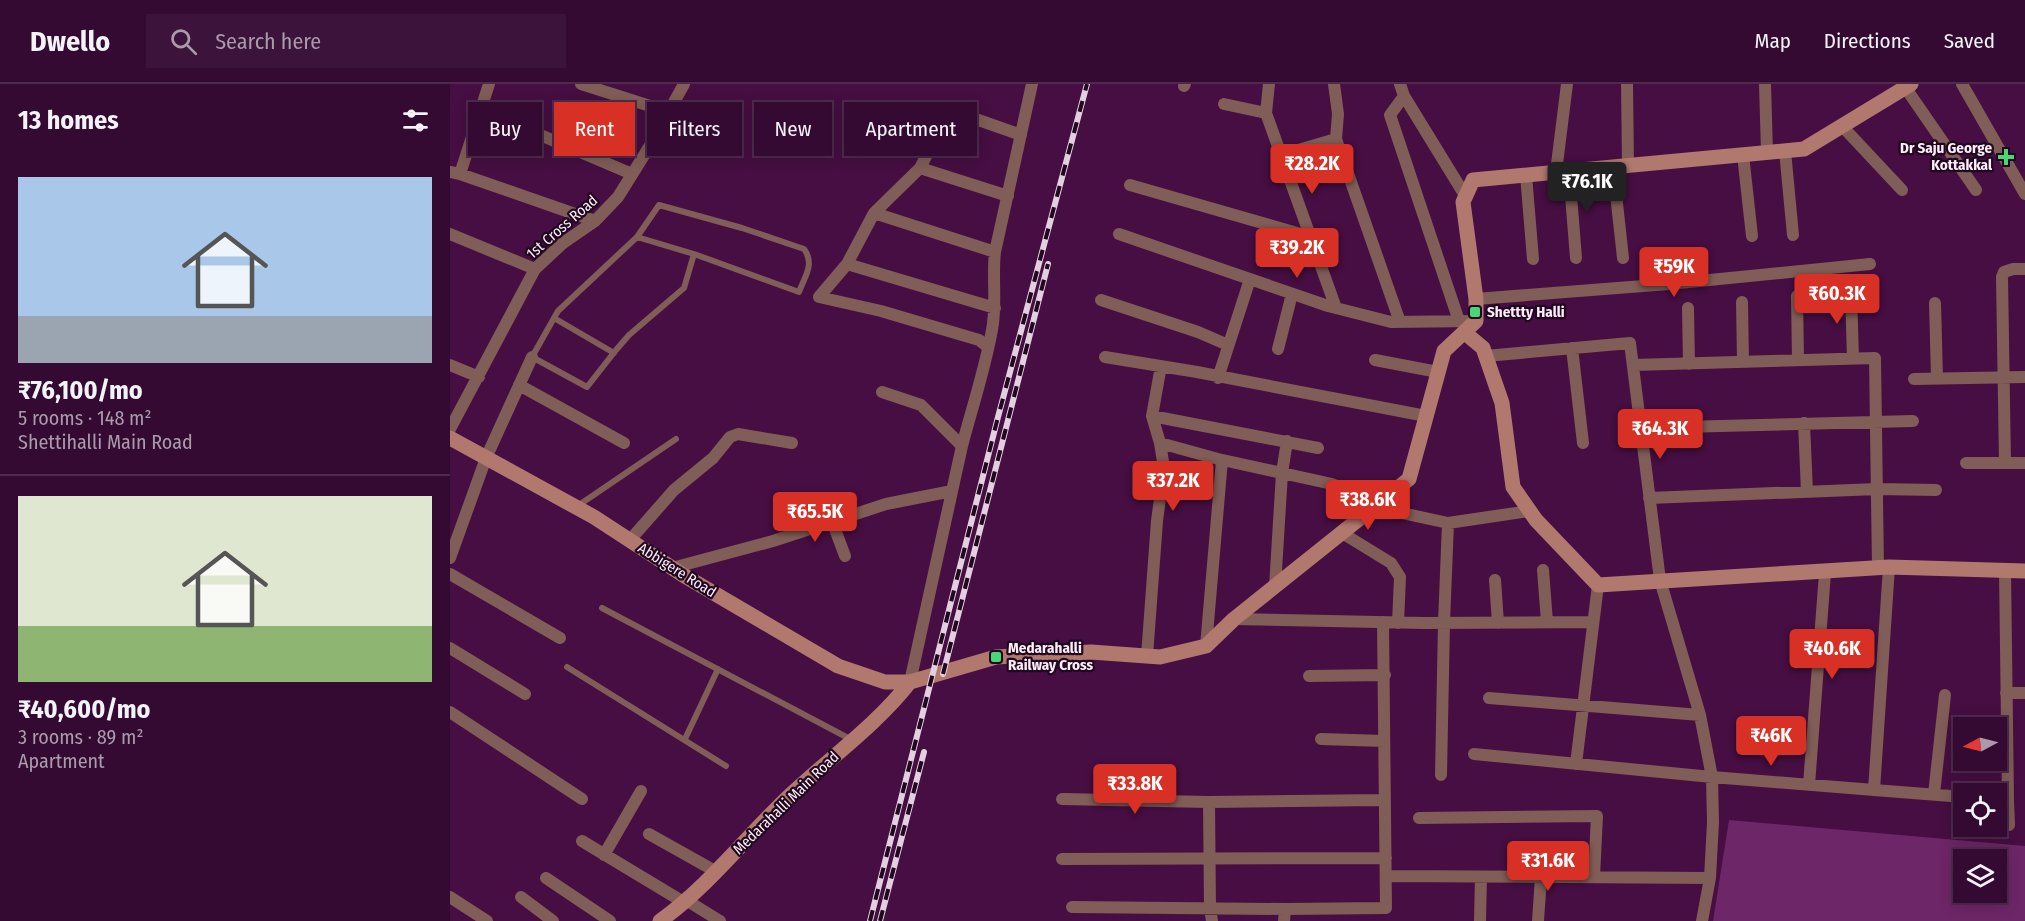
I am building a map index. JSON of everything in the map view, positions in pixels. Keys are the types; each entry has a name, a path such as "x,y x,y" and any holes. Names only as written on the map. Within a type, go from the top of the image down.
{"street":[{"path":"489,84 455,173 595,221"},
{"path":"581,84 647,105"},
{"name":"1st Cross Road","path":"674,102 684,84"},
{"path":"1032,84 995,252 993,329 962,446 910,682 996,657 1091,652 1160,657 1206,646 1234,619 1409,479 1444,351 1466,325 1476,299 1463,202 1473,180 1804,149 1908,86 1976,190"},
{"path":"1269,84 1266,113 1336,308"},
{"path":"1334,84 1338,114 1336,139 1400,322"},
{"path":"1567,84 1563,172 1576,258"},
{"path":"1623,258 1620,166 1627,84"},
{"path":"1765,84 1767,152"},
{"path":"1962,84 2025,194"},
{"path":"1402,90 1466,197"},
{"path":"1402,90 1390,115 1466,325 1483,348 1502,403 1512,487 1536,520 1598,585"},
{"path":"1224,105 1266,113"},
{"path":"988,347 979,340 881,311 819,297 847,264 874,213 920,168 950,110 1021,135"},
{"path":"1842,126 1902,189"},
{"path":"542,136 632,174"},
{"path":"1281,155 1336,139"},
{"name":"1st Cross Road","path":"450,429 535,269 563,243 595,221 618,197 647,149"},
{"path":"1785,151 1792,235"},
{"path":"1743,155 1752,236"},
{"path":"920,168 1008,196"},
{"path":"1526,175 1533,259"},
{"path":"1130,185 1311,237"},
{"path":"874,213 995,252"},
{"path":"450,234 535,269"},
{"path":"1119,234 1336,308 1391,322 1466,325"},
{"path":"847,264 994,308"},
{"path":"1476,299 1669,284 1870,264"},
{"path":"2005,463 2002,277 2008,270 2025,269"},
{"path":"1218,378 1250,279"},
{"path":"1851,291 1852,359"},
{"path":"1278,349 1292,294"},
{"path":"1797,296 1798,360"},
{"path":"1101,300 1198,332 1228,345"},
{"path":"1742,302 1743,362"},
{"path":"1935,303 1937,378"},
{"path":"1688,308 1689,364"},
{"path":"1485,356 1630,343 1660,580 1700,716 1712,777 1713,822 1710,878 1702,921"},
{"path":"1572,348 1583,443"},
{"path":"450,558 486,458 532,357"},
{"path":"1105,357 1426,416"},
{"path":"1633,365 1875,358 1877,489 1884,568 1874,790"},
{"path":"1375,360 1438,372"},
{"path":"450,365 479,377"},
{"path":"1147,656 1157,521 1164,468 1152,416 1161,366"},
{"path":"1914,379 2025,377"},
{"path":"519,385 624,443"},
{"path":"882,392 921,405 962,446"},
{"path":"1152,416 1318,448"},
{"path":"1641,428 1913,421"},
{"path":"1804,423 1807,492"},
{"path":"630,540 674,490 713,458 730,436 738,434 792,443"},
{"name":"Abbigere Road","path":"450,438 576,507 672,568 838,666 885,682 910,682"},
{"path":"1275,587 1282,473 1287,441"},
{"path":"1160,443 1222,460 1332,484 1366,497 1374,507 1448,523 1529,511"},
{"path":"1206,646 1222,460"},
{"path":"1966,464 2025,463"},
{"path":"1649,498 1877,489 1936,490"},
{"path":"672,568 773,541 886,504 952,491"},
{"path":"832,521 844,556"},
{"path":"1441,775 1448,523"},
{"path":"1342,533 1391,563 1400,577 1398,622"},
{"path":"1598,585 1884,568 2025,571"},
{"path":"1543,570 1547,622"},
{"path":"2003,783 2006,693 2005,571"},
{"path":"1809,785 1825,573"},
{"path":"450,574 560,638"},
{"path":"1495,580 1498,622"},
{"path":"1576,764 1598,585"},
{"path":"1234,619 1444,623 1592,622"},
{"path":"1072,907 1210,908 1285,915 1386,908 1383,622"},
{"path":"450,648 525,694"},
{"path":"1309,676 1384,675"},
{"name":"Medarahalli Main Road","path":"660,921 686,902 784,801 853,740 897,698 910,682"},
{"path":"2006,693 2025,693"},
{"path":"1934,795 1945,695"},
{"path":"1489,698 1700,716"},
{"path":"450,712 582,800"},
{"path":"1321,739 1384,741"},
{"path":"1474,754 1712,777 1953,796"},
{"path":"604,855 641,791"},
{"path":"1062,799 1209,802 1384,800"},
{"path":"1209,802 1212,921"},
{"path":"1419,818 1597,816 1594,877"},
{"path":"2007,821 2008,825"},
{"path":"649,834 715,871"},
{"path":"582,841 720,921"},
{"path":"1062,859 1386,858"},
{"path":"1386,876 1710,878"},
{"path":"1480,921 1481,877"},
{"path":"1538,921 1541,877"},
{"path":"546,878 610,921"},
{"path":"450,897 488,921"},
{"path":"521,897 553,921"}],"lane":[{"path":"637,237 694,254 799,292 811,265 810,256 804,249 742,228 659,205 637,237 558,311 532,357 587,387 614,353 662,305 684,288 694,254"},
{"path":"554,318 614,353"},
{"path":"576,507 676,439"},
{"path":"602,608 853,740"},
{"path":"567,667 726,766"},
{"path":"685,739 718,669"}],"shaded area":[{"path":"1729,820 2025,846 2025,921 1713,921"}],"railway":[{"path":"870,921 998,417 1087,84"},
{"path":"943,674 1048,264"},
{"path":"880,921 924,752"}],"place":[{"name":"Dr Saju George Kottakkal","path":"2006,157"},
{"name":"Shettty Halli","path":"1475,312"},
{"name":"Medarahalli Railway Cross","path":"996,657"}]}
